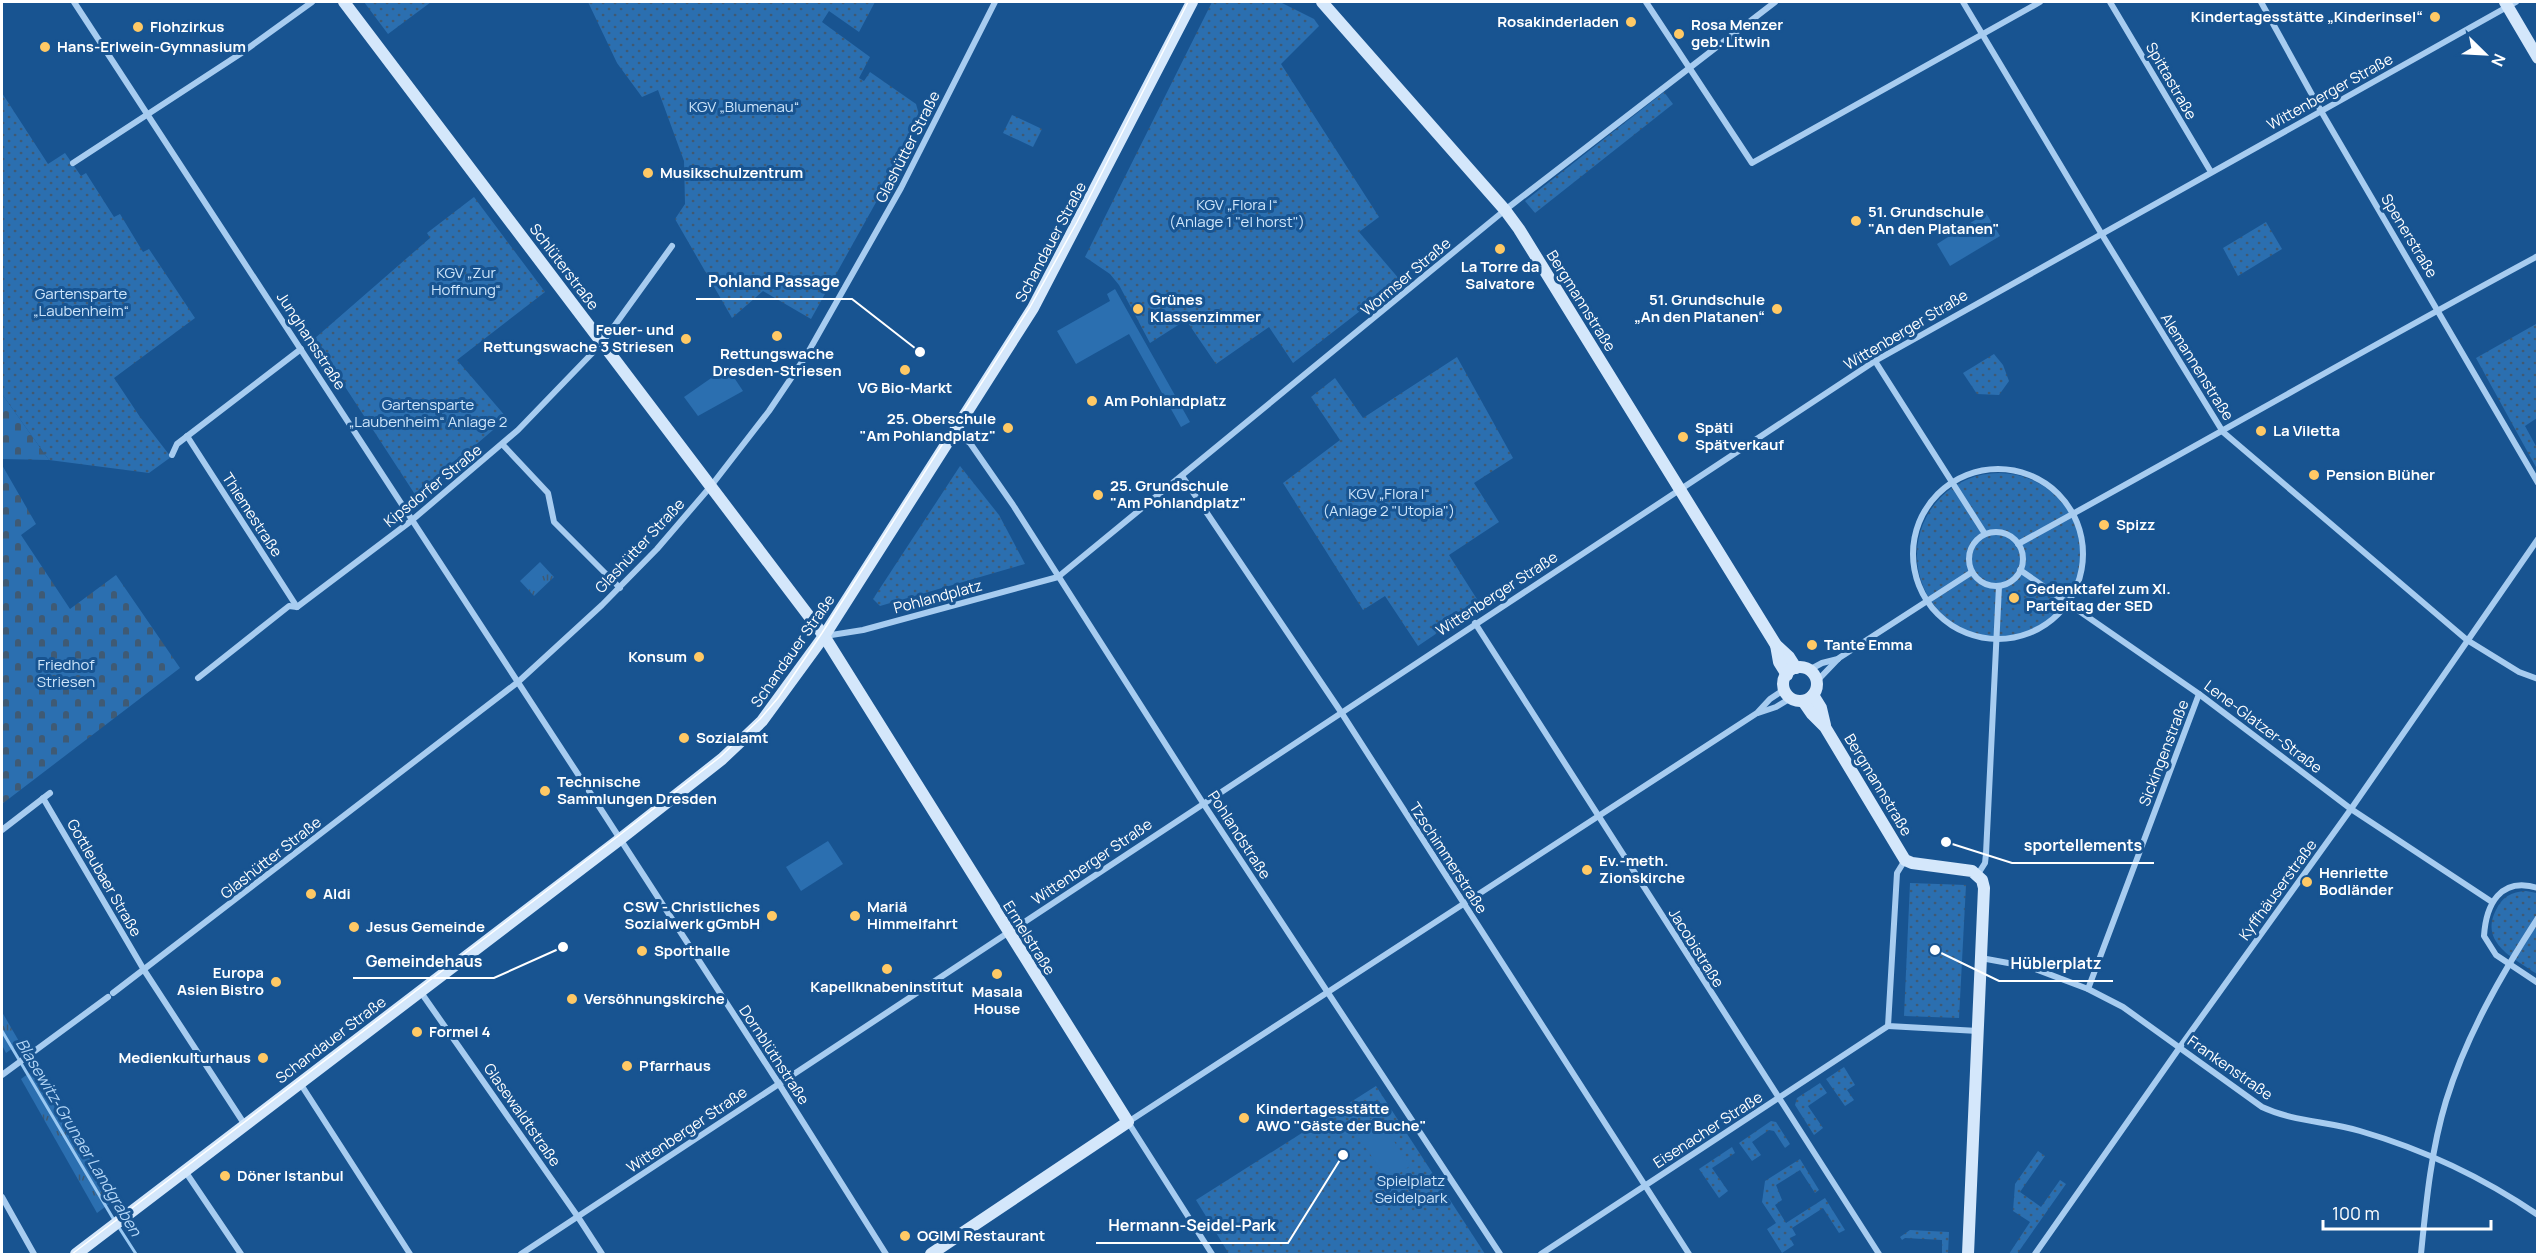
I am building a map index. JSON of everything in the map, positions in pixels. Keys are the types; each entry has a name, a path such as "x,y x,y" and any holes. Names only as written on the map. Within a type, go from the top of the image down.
{"street":[{"name":"Junghansstraße","path":"74,2 619,840"},
{"path":"73,163 240,54 312,2"},
{"name":"Schlüterstraße","path":"344,2 824,636"},
{"name":"Glashütter Straße","path":"2,1075 144,970 518,682 620,588 711,486 769,411 806,356 901,188 995,2"},
{"name":"Schandauer Straße","path":"76,1254 619,840 740,744 780,700 824,636 954,432 1054,270 1192,2"},
{"name":"Bergmannstraße","path":"1322,2 1505,210 1519,229 1776,645 1789,657 1791,671"},
{"path":"1646,2 1752,163 2040,2"},
{"name":"Wormser Straße","path":"1058,577 1505,210 1775,2"},
{"name":"Alemannenstraße","path":"1963,2 2223,432 2468,640 2519,672 2538,679"},
{"name":"Spittastraße","path":"2110,2 2211,172"},
{"name":"Spenerstraße","path":"2261,2 2321,111 2538,483"},
{"path":"2509,3 2538,58"},
{"name":"Wittenberger Straße","path":"521,1254 1679,488 1875,361 2509,3"},
{"name":"Kipsdorfer Straße","path":"198,678 290,606 297,607 411,521 503,445 602,343 672,246"},
{"path":"2018,544 2223,432 2438,309 2538,256"},
{"path":"171,455 177,444 301,349"},
{"path":"1875,361 1951,484 1985,534"},
{"name":"Pohlandstraße","path":"954,432 970,443 1013,505 1203,803 1500,1254"},
{"name":"Thiemestraße","path":"187,436 297,607"},
{"path":"503,445 548,493 554,522 620,588"},
{"path":"1989,470 2022,472 2050,486 2074,514 2083,542 2084,560 2081,576 2068,604 2056,618 2028,635 1996,640 1978,638 1945,622 1926,602 1918,584 1914,564 1916,531 1930,504 1951,484 1970,474 1989,470"},
{"name":"Tzschimmerstraße","path":"1182,476 1341,712 1689,1254"},
{"path":"2000,532 2007,534 2018,544 2023,559 2015,578 1999,586 1983,583 1972,572 1969,554 1977,539 1985,534 2000,532"},
{"name":"Kyffhäuserstraße","path":"2035,1254 2351,809 2538,538"},
{"name":"Lene-Glatzer-Straße","path":"2020,570 2199,694 2351,809 2492,902"},
{"path":"1798,696 1784,680 1791,671 1813,676 1972,572"},
{"name":"Pohlandplatz","path":"824,636 863,630 1058,577"},
{"path":"1978,874 1985,863 1986,854 1999,586"},
{"name":"Jacobistraße","path":"1475,623 1879,1254"},
{"name":"Ermelstraße","path":"824,636 1212,1254"},
{"path":"1757,713 1816,689 1813,676 1822,663 1839,658"},
{"name":"Sickingenstraße","path":"2088,988 2199,694"},
{"path":"931,1254 1128,1122 1757,713 1770,699 1798,696"},
{"name":"Bergmannstraße","path":"1798,696 1825,727 1905,860"},
{"name":"Gottleubaer Straße","path":"2,830 46,796 144,970 245,1125"},
{"name":"Dornblüthstraße","path":"619,840 779,1084 886,1254"},
{"path":"1968,1254 1978,1031 1984,888 1978,874 1905,860 1897,873 1888,1026 1978,1031"},
{"path":"2538,888 2511,886 2499,893 2492,902 2485,921 2484,936 2496,955 2538,983"},
{"path":"2421,1254 2434,1157 2446,1102 2473,1032 2508,963 2538,918"},
{"name":"Frankenstraße","path":"1981,958 2030,967 2088,988 2123,1007 2262,1107 2283,1116 2358,1131 2434,1157 2538,1215"},
{"name":"Glasewaldtstraße","path":"420,991 578,1216 602,1254"},
{"name":"Eisenacher Straße","path":"1541,1254 1888,1026"},
{"path":"300,1083 410,1254"},
{"path":"185,1171 241,1254"},
{"path":"2,1197 34,1254"}],"green space":[{"path":"364,2 431,2 388,34"},
{"name":"KGV „Blumenau“","path":"588,2 875,2 859,32 829,11 822,22 870,57 859,78 864,81 870,72 916,104 920,118 889,179 811,319 763,291 732,318 675,219 685,204 684,161 658,90 642,97 617,63"},
{"name":"KGV „Flora I“ (Anlage 1 \"el horst\")","path":"1212,2 1280,2 1314,19 1319,26 1281,64 1379,217 1359,232 1400,280 1293,363 1269,327 1216,364 1186,320 1150,343 1119,285 1110,274 1085,257"},
{"path":"1664,92 1673,104 1535,213 1525,201"},
{"name":"Gartensparte „Laubenheim“","path":"2,93 48,164 65,153 81,176 86,173 114,217 120,214 143,252 149,249 195,318 114,378 171,457 149,473 49,460 2,394"},
{"path":"1012,115 1042,129 1033,147 1003,133"},
{"path":"474,197 545,292 457,360 507,418 416,496 314,339 430,238 427,233"},
{"path":"1986,213 2000,236 1950,266 1937,244"},
{"path":"2266,222 2282,249 2238,276 2223,248"},
{"path":"1115,289 1190,422 1181,427 1129,334 1076,364 1057,331 1110,301 1107,294"},
{"path":"2536,324 2537,418 2525,426 2537,448 2537,469 2476,358"},
{"path":"1994,354 2003,365 2009,381 1999,395 1977,394 1963,373"},
{"name":"KGV „Flora I“ (Anlage 2 \"Utopia\")","path":"1457,357 1513,458 1474,483 1499,522 1449,555 1480,604 1418,646 1385,596 1363,610 1283,483 1340,440 1311,397 1335,378 1363,418"},
{"path":"727,367 743,391 698,416 684,397"},
{"path":"2,394 49,460 2,459"},
{"name":"Friedhof Striesen","path":"2,465 36,524 21,535 70,609 116,575 180,668 2,804"},
{"path":"960,466 999,515 1025,564 880,606 873,599"},
{"path":"1999,473 2030,479 2057,497 2075,524 2081,555 2075,586 2057,613 2030,631 1999,637 1968,631 1941,613 1923,586 1917,555 1923,524 1941,497 1968,479"},
{"path":"540,562 554,577 534,596 520,581"},
{"path":"828,841 843,864 801,891 786,867"},
{"path":"1910,883 1966,885 1959,1018 1904,1016"},
{"path":"2526,891 2537,893 2537,974 2502,949 2492,932 2492,922 2501,902 2511,894"},
{"path":"2,1012 20,1043 6,1053 2,1045"},
{"path":"1844,1067 1855,1085 1847,1090 1854,1100 1845,1106 1826,1079"},
{"path":"36,1068 114,1200 97,1213 21,1079"},
{"path":"1820,1083 1827,1093 1808,1106 1823,1128 1814,1135 1795,1105 1797,1098"},
{"name":"Spielplatz Seidelpark","path":"1376,1086 1485,1254 1229,1254 1196,1200"},
{"path":"1377,1115 1410,1166 1388,1181 1354,1130"},
{"path":"1771,1121 1776,1122 1790,1144 1785,1148 1774,1131 1769,1130 1752,1142 1761,1155 1752,1161 1739,1143"},
{"path":"1732,1147 1735,1153 1712,1168 1728,1191 1719,1198 1699,1169"},
{"path":"2038,1151 2045,1156 2020,1192 2041,1207 2060,1180 2066,1184 2017,1254 2009,1254 2030,1222 2013,1211 2015,1184"},
{"path":"1800,1159 1819,1190 1815,1193 1800,1170 1776,1185 1782,1200 1775,1205 1786,1223 1825,1198 1845,1230 1839,1233 1823,1208 1792,1228 1796,1235 1790,1238 1794,1245 1782,1253 1767,1229 1776,1223 1762,1202 1765,1181"},
{"path":"1910,1230 1949,1232 1948,1254 1942,1254 1942,1240 1905,1238 1902,1240 1900,1237"}],"waterway":[{"name":"Blasewitz‐Grunaer Landgraben","path":"2,1031 114,1220"},
{"name":"Blasewitz‐Grunaer Landgraben","path":"118,1226 136,1254"}],"tram line":[{"path":"72,1254 720,757 760,719 778,698 822,633 1030,307 1077,222 1188,2"}],"place":[{"name":"Kindertagesstätte „Kinderinsel“","path":"2435,17"},
{"name":"Rosakinderladen","path":"1631,22"},
{"name":"Flohzirkus","path":"138,27"},
{"name":"Rosa Menzer geb. Litwin","path":"1679,34"},
{"name":"Hans-Erlwein-Gymnasium","path":"45,47"},
{"name":"Musikschulzentrum","path":"648,173"},
{"name":"51. Grundschule \"An den Platanen\"","path":"1856,221"},
{"name":"La Torre da Salvatore","path":"1500,249"},
{"name":"Grünes Klassenzimmer","path":"1138,309"},
{"name":"51. Grundschule „An den Platanen“","path":"1777,309"},
{"name":"Rettungswache Dresden-Striesen","path":"777,336"},
{"name":"Feuer- und Rettungswache 3 Striesen","path":"686,339"},
{"name":"Pohland Passage","path":"920,352"},
{"name":"VG Bio-Markt","path":"905,370"},
{"name":"Am Pohlandplatz","path":"1092,401"},
{"name":"25. Oberschule \"Am Pohlandplatz\"","path":"1008,428"},
{"name":"La Viletta","path":"2261,431"},
{"name":"Späti Spätverkauf","path":"1683,437"},
{"name":"Pension Blüher","path":"2314,475"},
{"name":"25. Grundschule \"Am Pohlandplatz\"","path":"1098,495"},
{"name":"Spizz","path":"2104,525"},
{"name":"Gedenktafel zum XI. Parteitag der SED","path":"2014,598"},
{"name":"Tante Emma","path":"1812,645"},
{"name":"Konsum","path":"699,657"},
{"name":"Sozialamt","path":"684,738"},
{"name":"Technische Sammlungen Dresden","path":"545,791"},
{"name":"sportellements","path":"1946,842"},
{"name":"Ev.-meth. Zionskirche","path":"1587,870"},
{"name":"Henriette Bodländer","path":"2307,882"},
{"name":"Aldi","path":"311,894"},
{"name":"CSW - Christliches Sozialwerk gGmbH","path":"772,916"},
{"name":"Mariä Himmelfahrt","path":"855,916"},
{"name":"Jesus Gemeinde","path":"354,927"},
{"name":"Gemeindehaus","path":"563,947"},
{"name":"Hüblerplatz","path":"1935,950"},
{"name":"Sporthalle","path":"642,951"},
{"name":"Kapellknabeninstitut","path":"887,969"},
{"name":"Masala House","path":"997,974"},
{"name":"Europa Asien Bistro","path":"276,982"},
{"name":"Versöhnungskirche","path":"572,999"},
{"name":"Formel 4","path":"417,1032"},
{"name":"Medienkulturhaus","path":"263,1058"},
{"name":"Pfarrhaus","path":"627,1066"},
{"name":"Kindertagesstätte AWO \"Gäste der Buche\"","path":"1244,1118"},
{"name":"Hermann-Seidel-Park","path":"1343,1155"},
{"name":"Döner Istanbul","path":"225,1176"},
{"name":"OGIMI Restaurant","path":"905,1236"}],"park label":[{"name":"KGV „Zur Hoffnung“","path":"466,282"},
{"name":"Gartensparte „Laubenheim“ Anlage 2","path":"428,414"}]}
